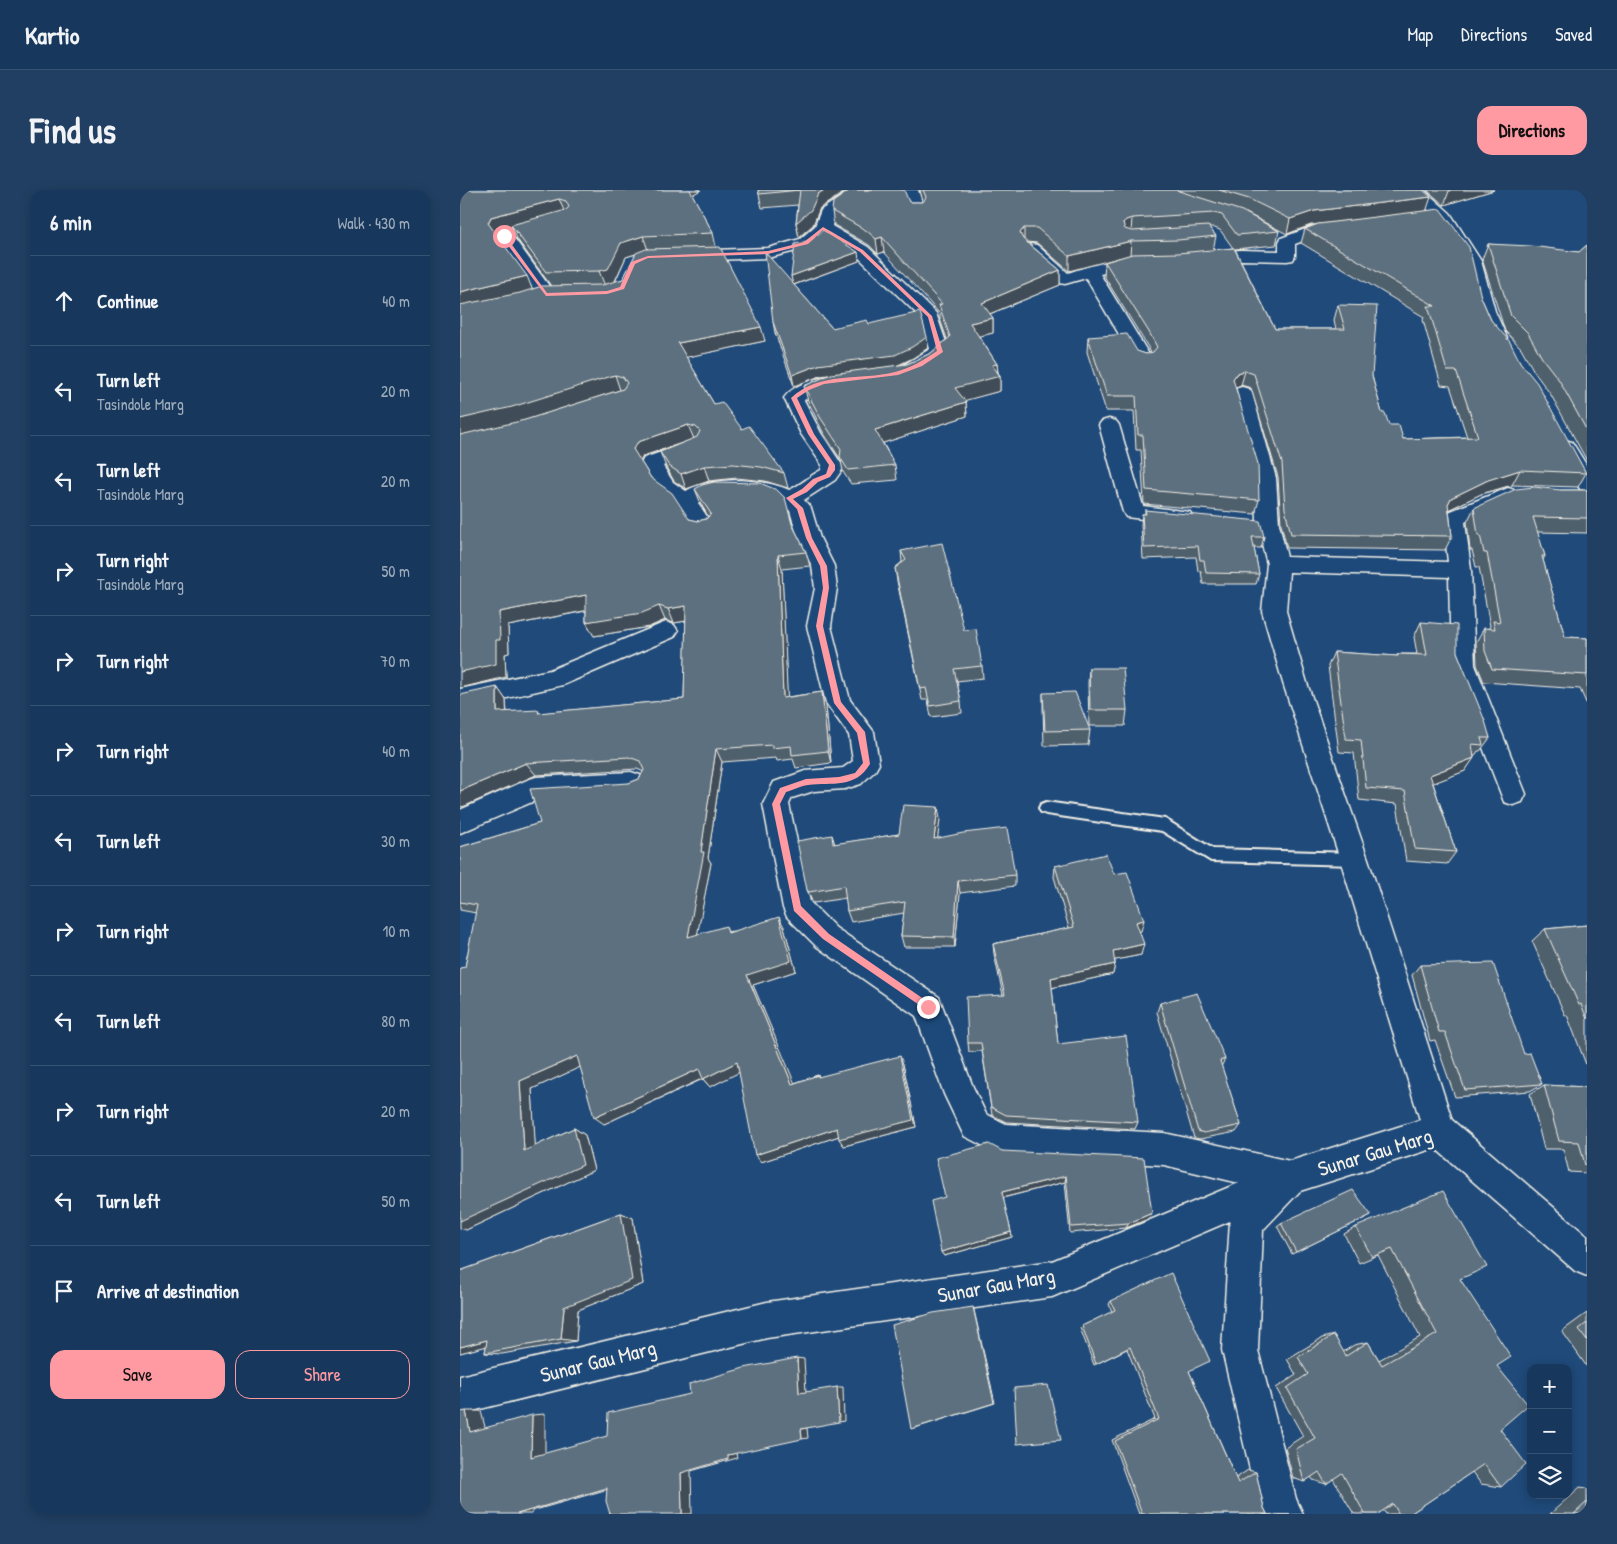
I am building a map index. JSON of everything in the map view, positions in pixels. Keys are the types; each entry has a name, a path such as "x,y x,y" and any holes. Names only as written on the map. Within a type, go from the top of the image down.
{"street":[{"path":"674,256 768,253 806,243 823,228 827,213 852,195 866,190"},
{"path":"910,190 917,212"},
{"path":"1415,190 1444,216 1473,261 1486,311 1495,334 1513,353"},
{"path":"1425,218 1444,216"},
{"path":"564,294 539,296 504,236 565,220"},
{"path":"1270,234 1276,239 1288,242 1311,232 1359,227"},
{"path":"823,228 862,251 930,317 940,352 920,364 896,374"},
{"path":"1216,240 1228,256"},
{"path":"1184,260 1228,256 1287,256 1288,242"},
{"path":"1030,248 1066,279 1090,271 1130,262 1156,261"},
{"path":"1090,271 1144,361"},
{"path":"789,498 804,491 816,481 828,475 832,470 832,465 811,434 794,398 807,389 823,382 860,378"},
{"path":"1242,393 1266,478 1259,524 1278,564 1274,611 1295,683 1354,859 1439,1130"},
{"path":"1109,425 1134,512 1201,518"},
{"path":"1556,428 1581,492"},
{"path":"693,447 651,463 665,487 686,501 703,527"},
{"path":"686,501 700,492 719,488 768,489 789,498 800,508 809,538 823,566 826,588 819,626 838,703 861,732 866,764 858,775 839,780 806,782 783,790 776,804 797,908 826,936 928,1007 960,1094 975,1125 1003,1140 1164,1149 1290,1178"},
{"path":"1513,794 1463,664 1460,570 1454,518 1504,495 1526,492"},
{"path":"1278,564 1460,570"},
{"path":"460,700 554,678 666,631"},
{"path":"460,822 536,788 638,782"},
{"name":"Sunar Gau Marg","path":"460,1395 767,1320 1052,1279 1290,1178 1439,1130 1587,1259"},
{"path":"1283,1514 1278,1504 1240,1350 1246,1223 1290,1178"}],"lane":[{"path":"1046,808 1166,825 1211,854 1354,859"}],"building":[{"path":"460,190 690,190 713,233 643,236 621,243 608,269 599,271 546,272 511,225 566,210 569,207 566,201 559,199 491,217 488,223 527,276 460,292"},
{"path":"758,190 800,190 759,194"},
{"path":"800,190 824,190 818,194 811,210 796,223"},
{"path":"850,190 904,190 909,202 923,202 926,197 923,190 1176,190 1242,211 1279,231 1237,235 1222,215 1214,213 1132,218 1123,223 1125,229 1132,231 1208,226 1216,236 1178,240 1131,241 1069,256 1037,228 1024,228 1020,233 1023,239 1060,270 982,303 993,318 970,323 997,364 992,365 1000,376 955,388 966,402 875,430 895,465 848,470 840,457 841,449 820,417 804,386 831,374 907,364 931,353 950,337 939,305 942,304 882,237 876,239 867,231 832,211 833,202"},
{"path":"1219,190 1423,190 1431,197 1314,211 1290,219 1249,199"},
{"path":"1440,209 1469,247 1481,297 1491,320 1510,342 1520,362 1537,383 1586,473 1520,470 1488,480 1451,498 1448,504 1452,536 1291,534 1285,509 1282,463 1254,374 1245,371 1237,373 1233,379 1258,464 1259,500 1146,490 1143,435 1138,435 1136,396 1107,396 1088,337 1127,334 1137,351 1146,354 1153,352 1157,347 1105,262 1132,254 1178,253 1234,248 1275,329 1345,329 1338,305 1377,306 1372,376 1382,413 1385,413 1389,425 1399,425 1403,439 1478,437 1456,371 1447,371 1428,306 1435,306 1305,229 1318,224"},
{"path":"823,230 858,252 791,276 795,244 811,240"},
{"path":"1488,244 1531,246 1579,252 1587,245 1587,431 1559,380 1542,358 1528,333 1511,316"},
{"path":"720,247 761,327 678,343 714,404 722,402 742,429 749,426 784,473 761,467 733,464 704,466 681,474 669,466 660,452 697,437 700,431 696,427 688,425 638,442 633,449 651,478 672,493 689,519 698,521 706,519 711,514 695,489 714,482 760,483 777,490 785,498 792,524 806,552 778,555 783,698 822,692 828,751 792,755 791,746 772,748 772,745 716,749 701,852 704,852 688,937 726,926 728,933 779,917 791,961 747,975 792,1084 818,1075 818,1077 900,1056 913,1120 839,1139 837,1128 755,1155 737,1062 703,1079 699,1069 594,1117 577,1056 520,1081 524,1151 574,1128 583,1165 460,1221 460,968 465,967 477,905 460,902 460,847 540,823 530,789 629,783 639,779 644,770 640,761 629,757 526,763 460,791 460,695 497,687 497,712 539,710 538,713 684,699 686,606 668,609 659,606 642,613 586,622 586,595 499,612 500,640 496,640 496,664 460,672 460,435 525,420 623,389 627,383 623,377 615,375 512,407 460,419 460,305 520,293 542,286 602,285 623,279 636,253 646,249"},
{"path":"765,252 832,328 867,320 869,324 920,312 927,337 895,355 818,365 792,375 773,322"},
{"path":"1534,487 1587,490 1587,518 1533,517 1545,556 1542,556 1565,637 1587,638 1587,675 1492,669 1485,651 1484,628 1495,629 1493,621 1500,622 1487,553 1484,553 1480,535 1478,535 1474,508 1516,489"},
{"path":"1145,510 1260,521 1264,537 1252,537 1259,574 1206,573 1204,560 1200,560 1198,546 1144,548 1142,514 1146,514"},
{"path":"942,543 964,630 976,629 982,666 954,669 961,701 930,706 926,688 920,689 895,568 906,560 901,551"},
{"path":"1421,622 1457,625 1457,652 1490,738 1481,738 1483,745 1472,744 1474,758 1430,775 1456,852 1415,849 1405,791 1366,788 1361,740 1346,739 1334,652 1398,656 1398,654 1427,655"},
{"path":"1089,668 1123,668 1127,710 1090,710"},
{"path":"1075,692 1090,730 1045,731 1043,693"},
{"path":"903,805 938,807 934,839 963,833 1007,828 1015,875 958,881 954,937 901,936 905,902 847,911 844,886 809,892 807,890 797,841 832,835 833,844 899,834"},
{"path":"1106,854 1114,874 1127,872 1144,920 1136,922 1144,944 1113,951 1115,964 1051,978 1058,1044 1126,1036 1138,1122 1006,1115 991,1107 981,1043 968,1043 966,997 1005,995 993,944 1074,927 1055,866"},
{"path":"1587,925 1587,1019 1545,929"},
{"path":"1493,963 1524,1054 1530,1053 1542,1084 1465,1090 1445,1032 1439,1032 1420,965"},
{"path":"1197,993 1225,1059 1220,1061 1241,1125 1204,1133 1198,1131 1160,1003"},
{"path":"1544,1085 1587,1087 1587,1165 1585,1165 1579,1142 1559,1141"},
{"path":"989,1144 1002,1151 1144,1158 1152,1213 1129,1223 1071,1227 1066,1176 1002,1192 1011,1232 941,1252 931,1201 945,1197 936,1158"},
{"path":"1353,1190 1371,1215 1296,1252 1281,1223"},
{"path":"1443,1191 1487,1267 1460,1279 1511,1357 1497,1366 1527,1404 1527,1406 1500,1429 1526,1464 1501,1487 1484,1464 1410,1514 1399,1514 1393,1504 1378,1514 1365,1514 1342,1473 1326,1484 1319,1472 1304,1482 1296,1449 1315,1438 1287,1388 1308,1374 1298,1357 1334,1335 1346,1356 1368,1342 1382,1365 1437,1334 1392,1249 1372,1257 1356,1227"},
{"path":"621,1213 632,1280 564,1307 561,1339 485,1353 487,1340 460,1347 460,1271"},
{"path":"1171,1273 1210,1361 1189,1371 1238,1483 1256,1472 1267,1514 1142,1514 1115,1441 1159,1419 1130,1347 1096,1364 1082,1326 1115,1310 1111,1301"},
{"path":"973,1307 994,1403 911,1429 892,1325 933,1313"},
{"path":"1587,1323 1587,1340 1579,1329"},
{"path":"797,1358 799,1393 837,1387 839,1422 801,1429 802,1439 728,1455 728,1459 681,1473 682,1514 610,1514 606,1501 607,1488 517,1514 460,1514 461,1412 466,1411 470,1432 532,1415 531,1457 607,1436 608,1413 690,1394 689,1384 744,1368"},
{"path":"1048,1385 1061,1440 1017,1444 1014,1388"},
{"path":"1587,1502 1587,1514 1574,1514"}],"route":[{"path":"504,236 546,294 607,292 622,288 633,264 648,257 768,253 806,243 823,228 862,251 930,317 940,352 920,364 896,374 823,382 807,389 794,398 811,434 832,465 832,470 828,475 816,481 804,491 789,498 800,508 809,538 823,566 826,588 819,626 838,703 861,732 866,764 858,775 839,780 806,782 783,790 776,804 797,908 826,936 928,1007"}]}
